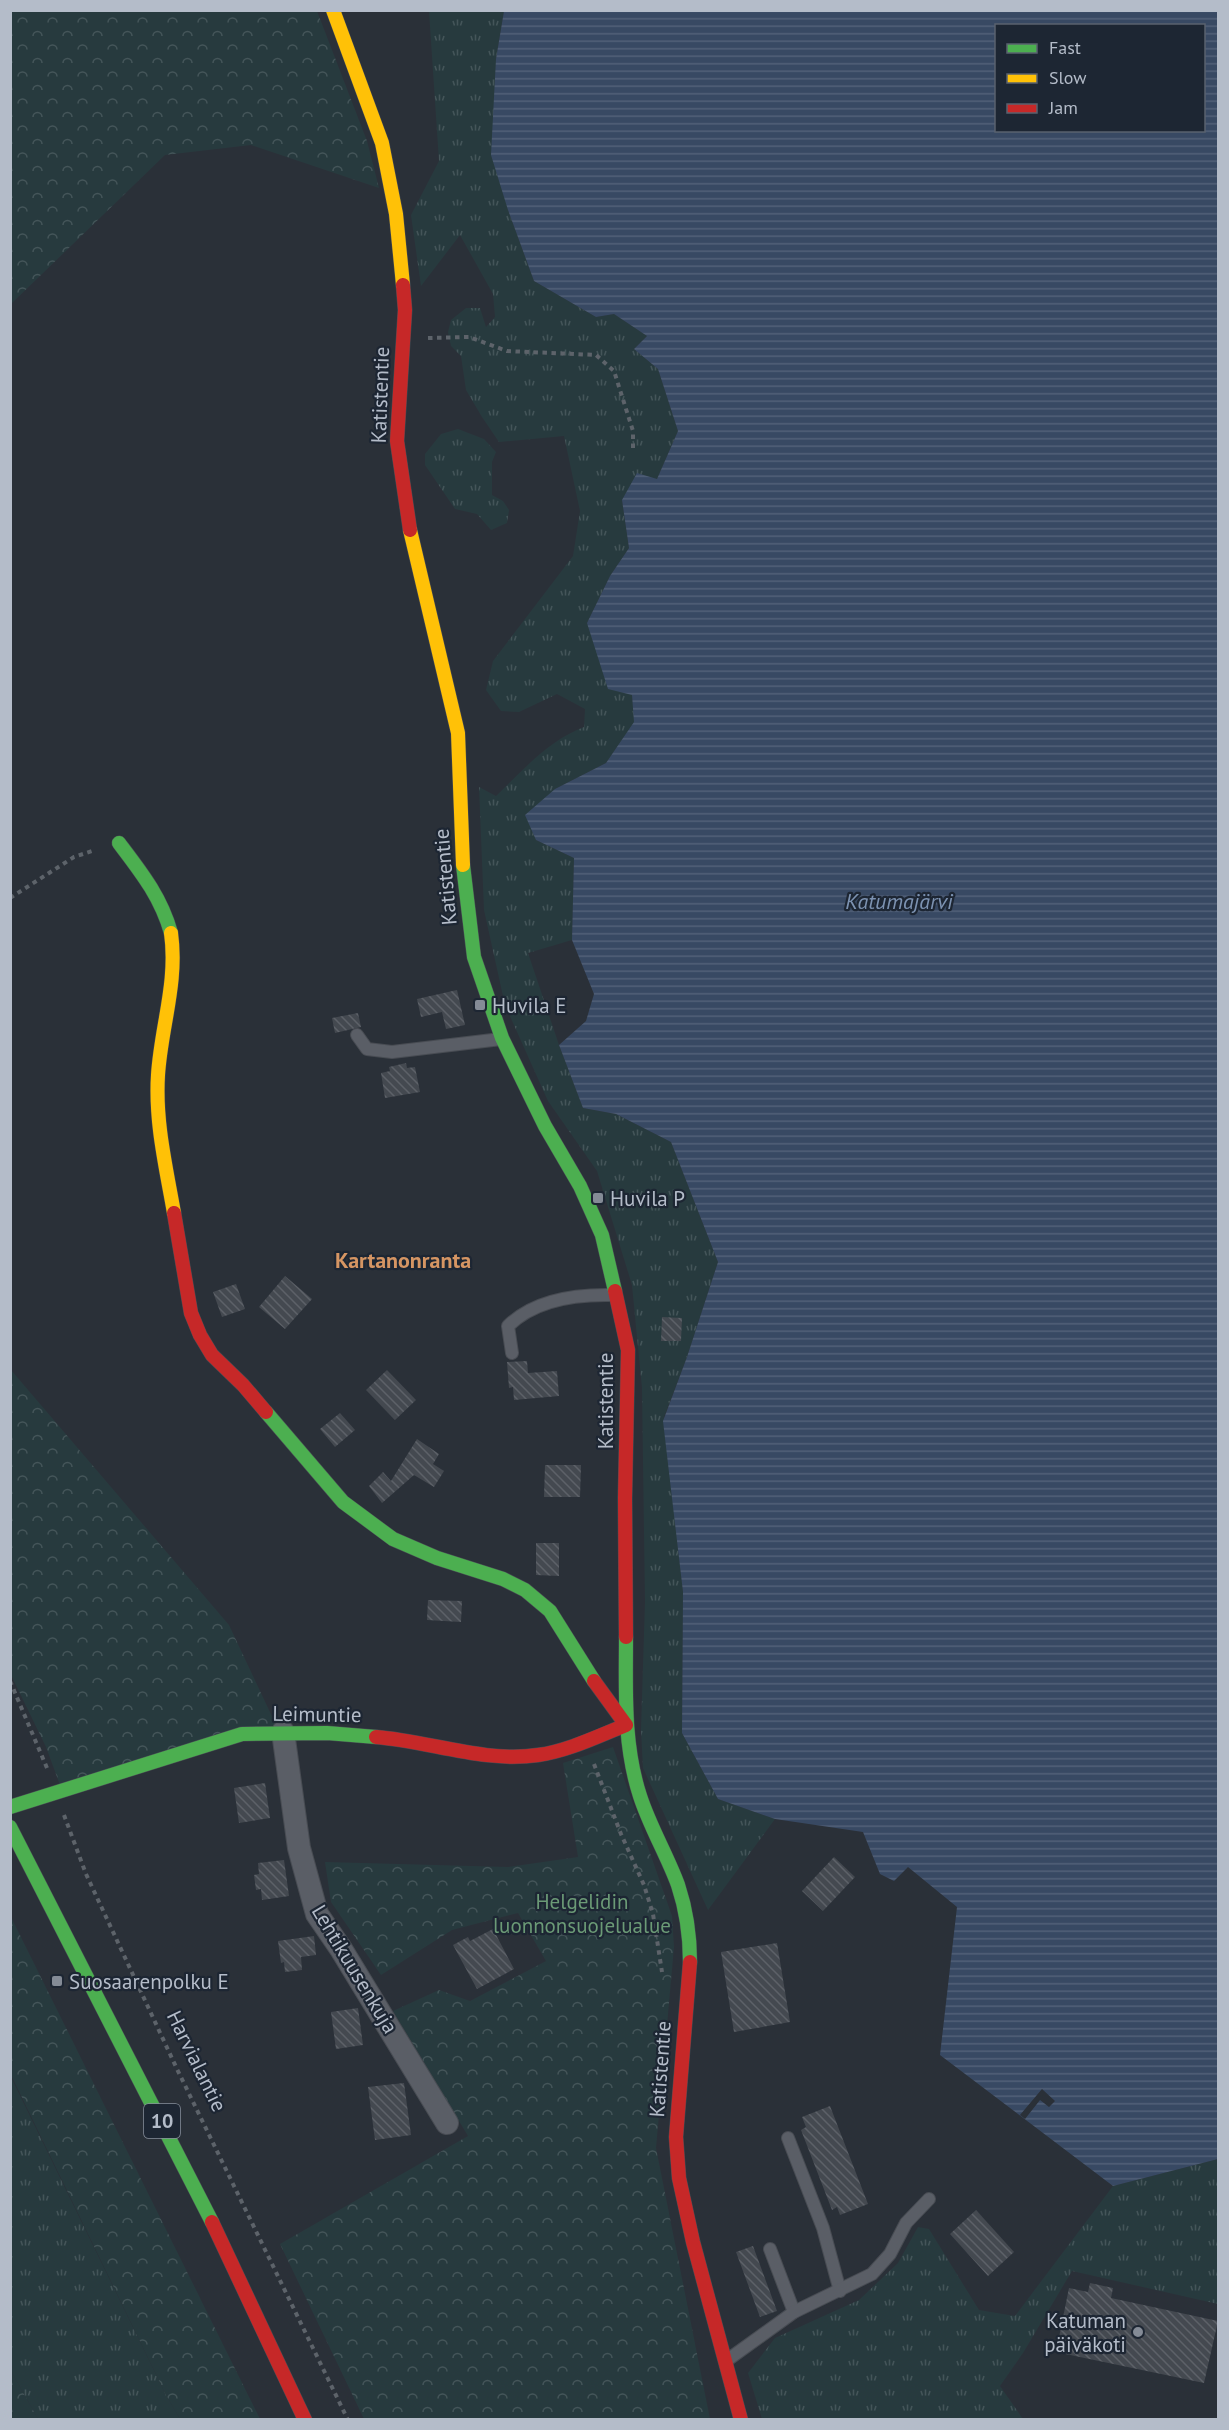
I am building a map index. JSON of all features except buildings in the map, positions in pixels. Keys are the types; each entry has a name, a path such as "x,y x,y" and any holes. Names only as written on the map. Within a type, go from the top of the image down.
{"main road":[{"name":"Katistentie","path":"333,10 382,143 396,213 405,310 397,441 406,512 458,733 463,867 474,957 502,1038 545,1126 580,1186 602,1235 628,1350 625,1498 626,1725 631,1762 640,1797 678,1886 687,1923 690,1960 676,2137 679,2178 693,2242 741,2420"},
{"path":"119,843 165,909 173,934 174,966 160,1049 157,1097 162,1141 191,1313 200,1335 212,1355 243,1385 307,1462 343,1502 367,1521 393,1539 426,1553 482,1571 518,1587 550,1611 605,1698 626,1725"},
{"name":"Leimuntie","path":"10,1807 242,1734 283,1732 391,1738 436,1748 508,1756 538,1755 568,1747 626,1725"},
{"name":"10","path":"10,1827 203,2202 305,2420"}],"street":[{"name":"Lehtikuusenkuja","path":"283,1732 299,1848 317,1914 347,1958 447,2123"}],"lane":[{"path":"357,1035 367,1049 392,1052 502,1038"},
{"path":"512,1353 508,1326 521,1313 569,1297 590,1294 616,1295"},
{"path":"788,2138 823,2228 840,2291"},
{"path":"725,2361 794,2312 872,2274 890,2254 906,2223 929,2199"},
{"path":"770,2248 794,2312"}],"path":[{"path":"403,339 469,337 507,351 596,356 614,371 633,431 633,451"},
{"path":"10,898 74,857 119,843"},
{"name":"Harvialantie","path":"10,1681 40,1748 91,1885 177,2069 348,2420"}],"green space":[{"path":"11,11 317,11 367,141 379,188 251,145 165,155 11,304"},
{"path":"429,11 504,11 496,59 508,210 534,281 596,317 614,314 647,336 634,349 658,369 678,431 657,479 622,500 629,548 610,576 587,623 632,695 635,722 606,763 555,789 536,840 574,858 572,940 528,953 583,1108 616,1114 671,1142 718,1262 687,1357 664,1417 683,1592 682,1733 718,1799 775,1819 708,1910 643,1768 641,1730 645,1602 642,1388 632,1285 597,1171 548,1101 505,1005 484,910 479,787 496,796 548,748 584,727 585,709 557,694 519,712 501,711 486,690 493,661 573,556 580,511 564,436 499,442 466,390 461,356 451,346 448,332 451,320 466,308 480,308 486,327 495,317 493,294 460,235 421,286 411,215 439,161"},
{"path":"458,429 484,439 496,452 492,462 492,495 503,501 509,510 507,523 491,530 477,514 455,509 425,465 425,454 441,434"},
{"path":"11,1370 229,1625 277,1727 60,1785 46,1747 11,1675"},
{"name":"Helgelidin luonnonsuojelualue","path":"613,1747 672,1916 674,1947 656,2148 710,2419 364,2419 280,2244 468,2136 393,2011 439,1990 470,2001 546,1961 518,1913 452,1930 381,1975 331,1902 325,1862 508,1867 578,1857 563,1763"},
{"path":"10,1915 260,2419 180,2419 166,2395 11,2075"},
{"path":"10,2075 166,2395 180,2419 38,2419 11,2371"},
{"path":"1218,2159 1218,2304 1072,2271 1023,2353 1000,2386 1023,2419 762,2419 748,2373 775,2338 859,2300 898,2263 918,2227 929,2229 979,2310 1015,2316 1113,2186"},
{"path":"11,2371 38,2419 11,2419"}],"water":[{"name":"Katumajärvi","path":"504,11 1218,11 1218,2159 1113,2186 940,2055 957,1907 908,1867 894,1881 880,1874 863,1832 775,1819 718,1799 682,1733 683,1592 663,1421 718,1262 671,1142 616,1114 583,1108 559,1045 586,1021 594,994 572,940 574,858 536,840 525,815 555,789 606,763 634,722 632,695 608,689 587,623 610,576 629,548 622,500 637,473 657,479 678,431 658,369 634,349 647,336 614,314 596,317 534,281 491,155 496,59"}],"pier":[{"path":"1042,2089 1055,2101 1049,2107 1040,2100 1025,2119 1020,2115"}],"traffic: fast":[{"path":"119,843 156,896 171,933"},
{"path":"463,865 474,957 502,1038 545,1126 580,1186 602,1235 615,1291"},
{"path":"266,1412 343,1502 393,1539 437,1558 503,1579 525,1590 550,1611 594,1681"},
{"path":"626,1637 626,1697 631,1757 644,1807 681,1894 687,1923 690,1962"},
{"path":"10,1807 242,1734 327,1733 376,1737"},
{"path":"10,1827 212,2222"}],"traffic: slow":[{"path":"333,10 382,143 396,214 403,285"},
{"path":"410,530 458,733 463,865"},
{"path":"171,933 173,951 171,987 157,1093 162,1144 174,1213"}],"traffic: jam":[{"path":"403,285 405,310 397,441 410,530"},
{"path":"174,1213 191,1313 200,1335 212,1355 243,1385 266,1412"},
{"path":"615,1291 628,1350 625,1498 626,1637"},
{"path":"376,1737 497,1756 518,1757 560,1750 626,1725 594,1681"},
{"path":"690,1962 676,2137 679,2178 693,2242 741,2420"},
{"path":"212,2222 305,2420"}],"place":[{"name":"Huvila E","path":"480,1005"},
{"name":"Huvila P","path":"598,1198"},
{"name":"Suosaarenpolku E","path":"57,1981"},
{"name":"Katuman päiväkoti","path":"1138,2332"}],"district":[{"name":"Kartanonranta","path":"403,1260"}]}
